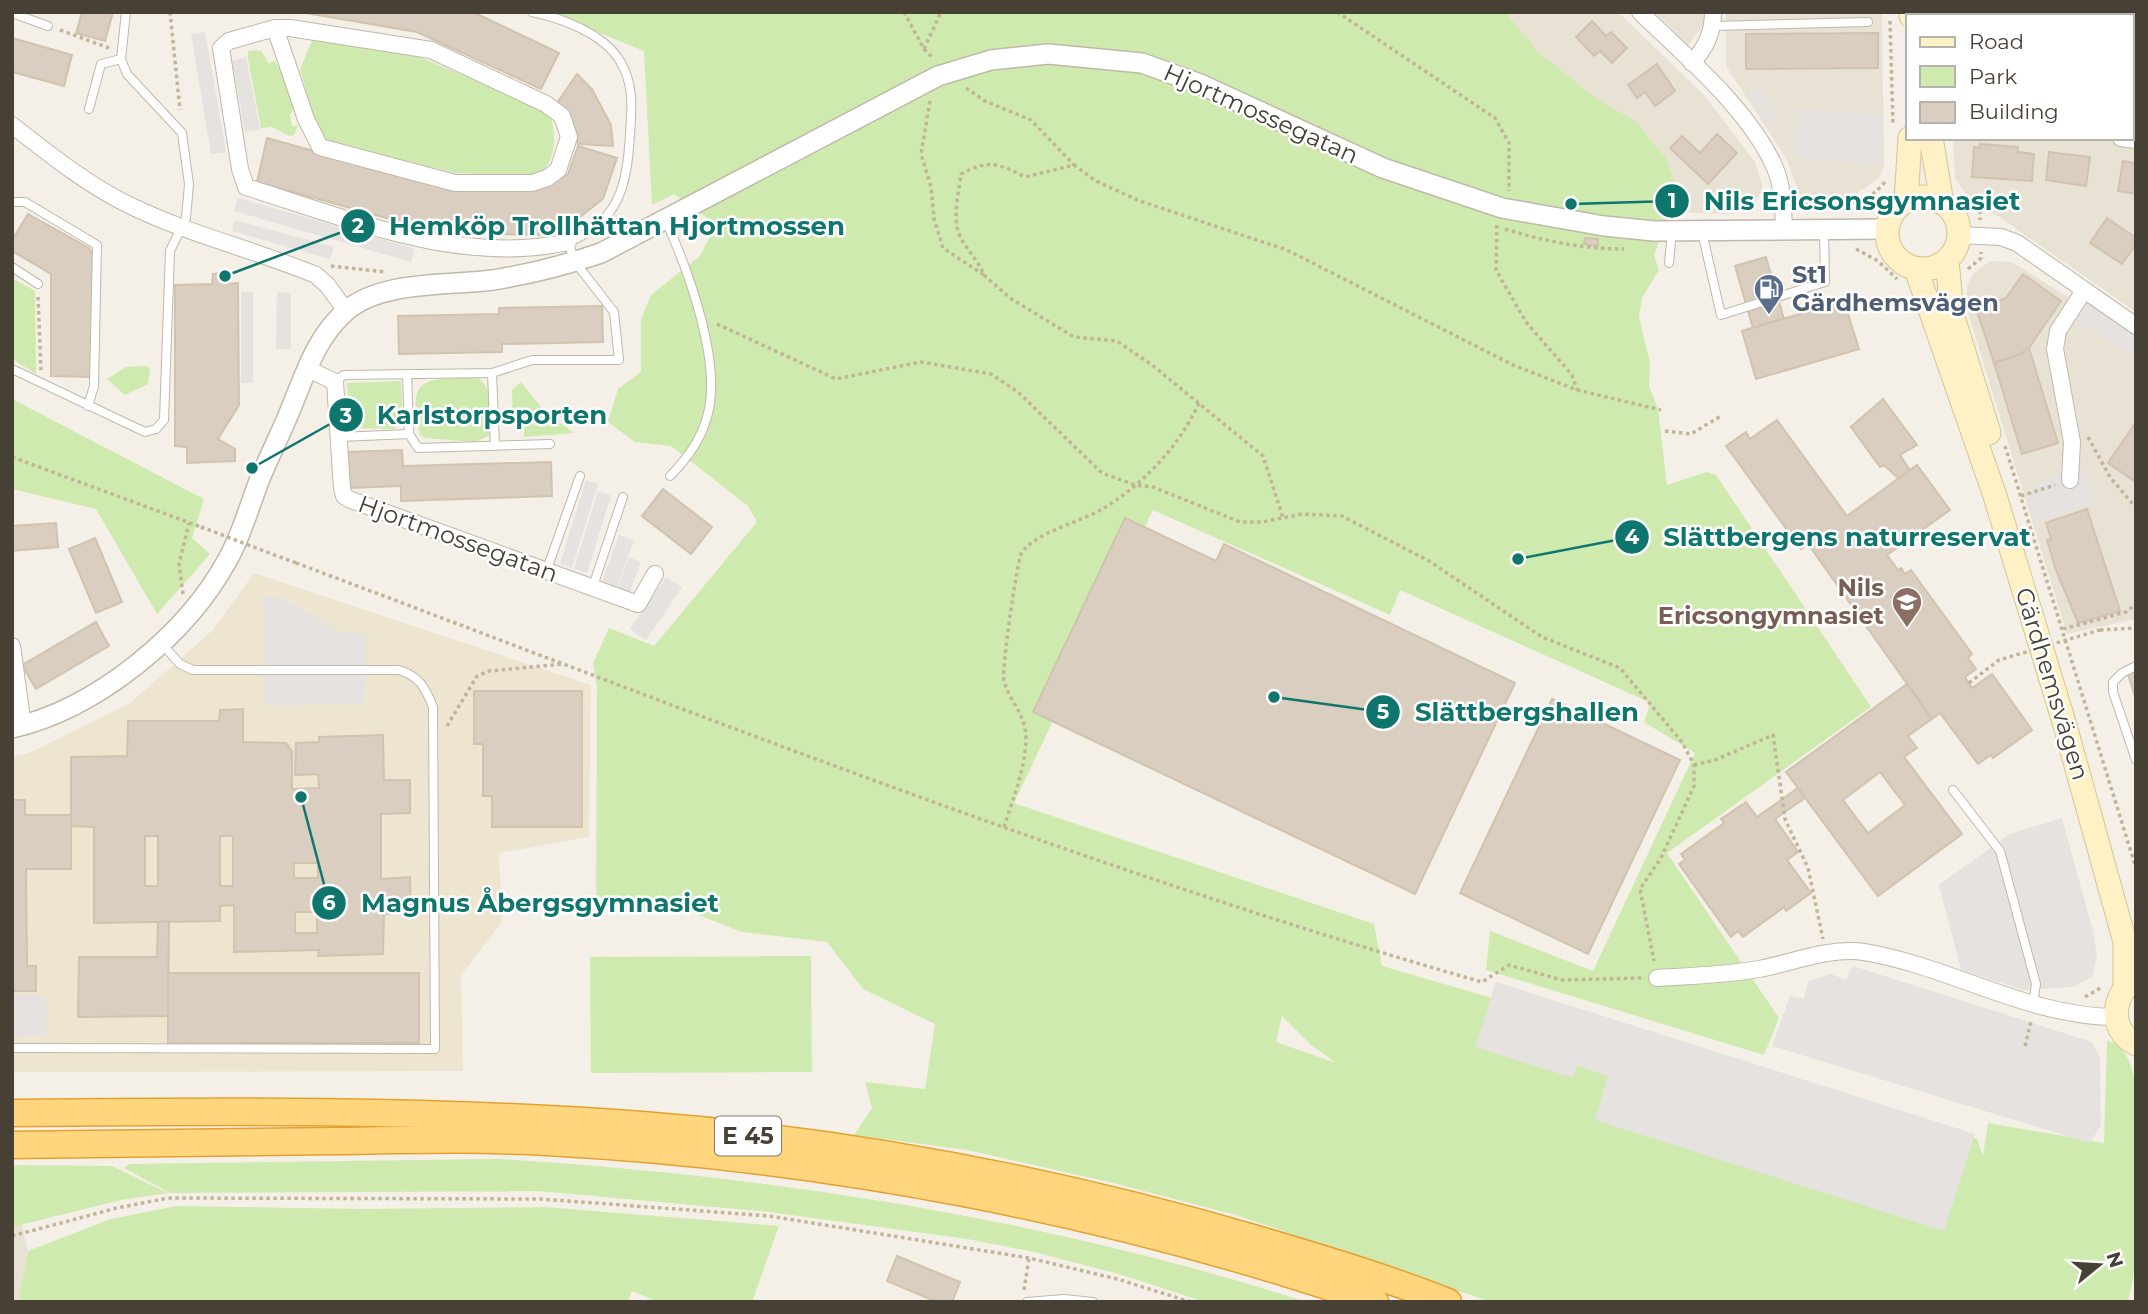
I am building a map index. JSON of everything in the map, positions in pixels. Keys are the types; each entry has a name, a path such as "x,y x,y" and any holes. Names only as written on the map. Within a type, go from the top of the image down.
{"highway":[{"name":"E 45","path":"12,1113 439,1115 645,1125 773,1138 965,1168 1090,1195 1300,1252 1448,1302"},
{"name":"E 45","path":"12,1145 440,1140 544,1142 772,1163 874,1177 1088,1219 1199,1247 1375,1302"}],"main road":[{"path":"1901,133 1906,201"},
{"path":"1916,268 1956,266 1956,249 1970,235 1955,216 1932,140"},
{"path":"1888,229 1894,213 1906,201 1924,197 1952,200"},
{"name":"Gärdhemsvägen","path":"1888,229 1894,254 1916,268 1995,496 2064,722 2125,942 2116,1017"},
{"name":"Gärdhemsvägen","path":"1956,266 1952,314 2077,719 2136,923"},
{"path":"2116,1017 2121,1031 2136,1044"}],"street":[{"path":"1640,12 1692,63 1747,123 1763,146 1775,169 1784,227"},
{"path":"1692,63 1705,48 1713,19"},
{"path":"275,28 306,119 320,147 455,183 532,183 547,178 558,170 569,137 562,116 546,103 431,50 275,28 229,41 221,48 240,169 246,187 412,239 445,244 544,248 568,242"},
{"name":"Hjortmossegatan","path":"346,311 382,294 413,287 492,280 575,262 666,221 934,74 991,60 1048,54 1142,63 1200,84 1383,168 1503,209 1604,226 1672,230 1784,227 1824,237 1888,229"},
{"path":"12,646 18,727 61,712 105,688 161,643 186,617 228,560 306,368 329,330 346,311 328,286 316,275 182,228 128,204 13,128"},
{"path":"1970,235 2017,243 2083,292 2136,326"},
{"path":"2070,480 2072,442 2056,369 2055,349 2058,331 2083,292"},
{"path":"306,368 335,382"},
{"name":"Hjortmossegatan","path":"335,382 344,496 638,604 655,574"},
{"path":"1657,978 1758,969 1825,955 1861,952 2033,1005 2078,1015 2116,1017"}],"lane":[{"path":"12,369 145,432 156,429 164,420 170,251 182,228 190,199 182,133 127,74 120,55 126,12"},
{"path":"335,382 344,375 492,373 532,360 619,360 614,312 575,262 568,242 600,224 616,204 627,175 633,100 629,79 619,58 582,29 532,12"},
{"path":"12,13 48,26"},
{"path":"1713,19 1868,22"},
{"path":"89,109 101,64 120,55"},
{"path":"13,203 25,202 97,245 94,386 88,406"},
{"path":"666,221 689,275 702,322 711,380 708,417 690,453 670,476"},
{"path":"1702,229 1703,249 1721,315 1825,282 1824,237"},
{"path":"1668,263 1672,230"},
{"path":"12,267 38,285"},
{"path":"492,373 495,446"},
{"path":"407,374 409,434 418,448 551,444"},
{"path":"339,438 409,434"},
{"path":"546,572 580,476"},
{"path":"592,589 623,497"},
{"path":"12,1048 435,1049 433,706 426,689 415,674 399,670 193,670 180,664 161,643"},
{"path":"2136,666 2122,673 2113,682 2113,692 2136,760"},
{"path":"1953,790 2000,850 2036,984 2033,1005"},
{"path":"1025,1302 1064,1299 1093,1302"}],"path":[{"path":"170,12 182,133"},
{"path":"904,12 934,74"},
{"path":"924,49 941,12"},
{"path":"1337,12 1495,118 1509,143 1496,270 1526,323 1572,375 1577,390"},
{"path":"1890,12 1901,133"},
{"path":"48,26 120,55"},
{"path":"944,57 934,74 921,154 931,187 934,219 943,248 984,275 1010,298 1074,337 1117,341 1199,403 1263,456 1283,518"},
{"path":"972,81 961,84 985,101 1031,120 1074,164 1096,181 1140,201 1287,250 1501,359 1577,390 1661,410"},
{"path":"918,107 929,100"},
{"path":"984,275 977,258 965,245 957,229 961,174 977,166 996,163 1025,177 1074,164"},
{"path":"1783,207 1854,205 1871,196 1887,179"},
{"path":"1496,188 1503,209 1543,240 1597,249 1632,249"},
{"path":"1485,223 1521,193"},
{"path":"1952,200 1980,211 1970,235 1981,258 1956,266"},
{"path":"1824,237 1857,248"},
{"path":"320,265 390,272"},
{"path":"38,285 42,384"},
{"path":"12,457 1004,827 1207,900 1482,982 1509,965 1562,980 1657,978 1640,889 1661,858 1694,786 1694,765 1682,742 1620,668 1542,637 1429,561 1342,516 1301,514 1262,522 1240,522 1153,487 1135,485 1102,473 1018,392 991,374 921,362 836,379 709,320 702,322"},
{"path":"1004,827 1022,769 1026,738 1021,712 1003,680 1004,654 1020,556 1032,542 1104,508 1135,485 1185,433 1199,403"},
{"path":"2067,415 2092,440 2110,478 2136,508"},
{"path":"1665,431 1691,434 1721,416"},
{"path":"2002,438 2136,868"},
{"path":"2021,496 2070,480"},
{"path":"186,617 179,564 189,523"},
{"path":"2062,630 2126,611 2136,604"},
{"path":"1969,683 1999,660 2100,630 2136,628"},
{"path":"433,731 446,728 477,676 489,671 566,664"},
{"path":"1694,765 1715,760 1773,735 1785,819 1808,868 1825,955"},
{"path":"2077,999 2122,981"},
{"path":"2025,1046 2029,1030"},
{"path":"12,1236 117,1208 168,1198 541,1199 769,1216 1029,1258 1117,1279 1191,1302"},
{"path":"1025,1302 1029,1258"}],"shaded area":[{"path":"1486,12 1618,12 1704,95 1755,162 1763,188 1753,208 1730,214 1653,212"},
{"path":"1655,12 1704,12 1704,25 1688,45"},
{"path":"1726,12 1882,12 1884,166 1879,178 1853,196 1839,201 1802,200 1786,158 1726,66"},
{"path":"205,32 226,152 211,154 191,34"},
{"path":"2136,38 2136,312 1966,194 1955,178 1953,140 2134,140"},
{"path":"246,58 260,129 245,132 232,60"},
{"path":"1759,87 1779,118 1768,125 1748,94"},
{"path":"1797,109 1884,115 1881,164 1794,158"},
{"path":"238,198 415,249 411,262 234,211"},
{"path":"235,220 334,247 330,259 232,231"},
{"path":"1990,261 2012,262 2136,339 2136,619 2067,634 1967,310 1967,286 1974,273"},
{"path":"241,292 253,292 253,383 241,383"},
{"path":"277,292 291,293 291,349 276,349"},
{"path":"2082,299 2136,333 2136,357 2071,316"},
{"path":"2062,471 2081,471 2090,482 2095,504 2035,523 2026,491"},
{"path":"586,480 598,484 572,568 560,564"},
{"path":"598,491 611,495 587,573 574,569"},
{"path":"619,535 634,540 616,590 601,585"},
{"path":"629,557 641,562 629,595 617,590"},
{"path":"254,573 591,685 589,837 499,853 502,922 461,975 463,1071 12,1072 12,757 29,753 130,703 213,630"},
{"path":"666,577 682,587 646,640 630,629"},
{"path":"262,597 281,597 343,633 366,633 365,704 262,705"},
{"path":"2062,818 2093,931 2097,956 2092,977 2072,987 2024,990 1961,970 1939,885 2010,834"},
{"path":"1853,966 2092,1042 2100,1058 2101,1125 2090,1143 1772,1046 1790,996 1804,999 1808,981 1831,974 1846,980"},
{"path":"1496,982 1975,1134 1944,1231 1595,1120 1608,1076 1577,1066 1573,1078 1475,1047"},
{"path":"12,995 46,995 46,1036 12,1037"},
{"path":"22,1224 28,1251 18,1302 12,1302 12,1227"}],"green space":[{"path":"548,12 1505,12 1539,53 1598,100 1635,121 1665,157 1679,193 1654,255 1659,270 1642,298 1639,317 1650,363 1649,386 1658,409 1667,485 1707,472 1716,475 1871,707 1667,853 1779,1018 1764,1055 1486,970 1490,931 1593,971 1695,753 1644,722 1651,703 1400,590 1390,615 1153,510 1014,803 1374,924 1382,966 1977,1139 1983,1156 1988,1123 2104,1143 2107,1040 2129,1060 2136,1090 2138,1225 2128,1302 1491,1302 1236,1215 1113,1183 967,1150 854,1135 872,1108 865,1082 925,1089 935,1024 863,989 827,942 742,932 691,912 632,913 596,895 597,688 593,663 609,628 654,646 757,522 748,506 671,446 635,442 608,422 618,389 641,372 641,319 651,295 700,256 716,225 674,194 652,205 644,51","holes":["1282,1016 1310,1044 1336,1063 1276,1042"]},
{"path":"2136,12 2136,38 2134,14 1948,14"},
{"path":"312,40 412,54 530,103 551,117 554,144 550,161 539,174 530,177 456,173 321,140 300,70"},
{"path":"248,51 261,51 269,64 274,60 287,82 295,107 290,115 292,126 298,126 294,135 289,136 272,127 261,128 248,59"},
{"path":"12,278 35,291 36,374 12,359"},
{"path":"126,367 150,368 148,384 125,395 107,379"},
{"path":"476,377 486,387 491,403 489,436 475,442 425,438 420,434 416,414 418,390 433,381"},
{"path":"401,381 403,422 394,429 350,428 347,383"},
{"path":"521,382 545,412 574,433 524,437 524,422 513,423 512,390"},
{"path":"12,399 204,499 192,538 210,554 157,614 96,509 12,489"},
{"path":"811,956 812,1072 591,1073 590,957"},
{"path":"499,1159 704,1177 908,1205 1108,1247 1208,1272 1307,1302 1205,1302 1119,1274 1034,1252 967,1239 769,1212 538,1191 170,1193 124,1168 130,1164"},
{"path":"12,1165 112,1166 168,1193 121,1200 12,1227"},
{"path":"176,1206 364,1209 545,1207 779,1226 752,1302 659,1302 632,1291 627,1302 18,1302 28,1251 111,1219"}],"building":[{"path":"82,12 113,12 105,41 76,33"},
{"path":"300,12 473,12 559,53 541,89 417,32"},
{"path":"1592,21 1606,36 1611,32 1627,48 1612,63 1600,51 1594,56 1576,37"},
{"path":"1878,33 1878,68 1746,69 1746,34"},
{"path":"12,38 72,55 64,86 12,72"},
{"path":"1657,64 1675,91 1655,106 1645,92 1637,98 1628,85"},
{"path":"2134,67 2136,67 2134,103"},
{"path":"577,74 592,89 611,125 613,146 578,144 566,110 557,103"},
{"path":"1717,134 1737,153 1708,184 1670,148 1682,136 1700,153"},
{"path":"267,138 425,182 549,185 568,174 578,146 617,158 603,199 566,228 549,235 440,233 257,182"},
{"path":"1980,144 2018,147 2018,152 2034,154 2032,181 1972,177 1974,147 1979,148"},
{"path":"2049,152 2090,157 2086,186 2046,180"},
{"path":"2123,161 2136,163 2136,194 2118,191"},
{"path":"28,214 89,248 94,257 92,377 51,376 51,274 12,251 12,240"},
{"path":"2107,218 2136,238 2136,244 2122,264 2090,243"},
{"path":"1585,238 1598,239 1598,246 1584,244"},
{"path":"1766,257 1784,319 1753,328 1735,266"},
{"path":"230,273 230,284 238,283 239,405 218,439 235,449 235,461 187,463 187,447 175,446 175,285 212,284 213,274"},
{"path":"2023,274 2061,301 2029,348 2019,355 1994,363 1976,308 2006,298"},
{"path":"1844,301 1859,349 1756,379 1742,331"},
{"path":"602,306 603,342 502,344 502,352 399,354 398,316 499,314 499,308"},
{"path":"2029,348 2058,443 2022,454 1994,363 2019,355"},
{"path":"1883,399 1917,445 1900,455 1910,470 1899,479 1884,465 1880,467 1851,427"},
{"path":"1777,420 1847,516 1917,465 1950,510 1887,555 1898,570 1901,568 1905,574 1911,570 1972,654 1968,658 1976,669 1965,677 1972,688 1992,674 2032,730 1993,758 1991,755 1978,764 1940,713 1932,719 1808,544 1801,549 1726,446 1746,432 1750,439"},
{"path":"2136,422 2136,482 2108,463"},
{"path":"402,450 403,466 551,462 552,496 401,501 401,486 349,488 348,452"},
{"path":"663,489 712,527 691,554 642,516"},
{"path":"2087,509 2120,611 2078,623 2056,570 2047,540 2051,539 2046,523"},
{"path":"1125,518 1216,561 1224,544 1515,683 1415,894 1033,712"},
{"path":"56,523 58,547 12,551 12,526"},
{"path":"95,538 122,602 96,613 69,549"},
{"path":"96,622 109,646 36,689 22,665"},
{"path":"2136,671 2136,700 2128,674"},
{"path":"1907,684 1932,719 1908,736 1917,748 1904,757 1962,834 1878,896 1786,772","holes":["1880,772 1905,805 1868,833 1843,800"]},
{"path":"474,691 582,691 582,827 492,827 492,796 483,796 483,744 474,744"},
{"path":"1552,699 1680,760 1588,954 1460,893"},
{"path":"243,709 243,742 286,743 292,751 292,789 319,788 318,774 295,775 296,743 319,742 319,737 383,735 384,780 410,780 410,813 381,814 381,879 410,877 411,912 384,914 383,954 318,956 319,950 234,952 234,905 220,906 220,921 94,923 94,827 71,826 71,757 127,756 128,721 219,721 220,710","holes":["145,836 158,836 158,886 145,886","220,836 233,836 233,886 220,886","294,863 318,863 318,878 294,878","295,912 317,912 317,933 295,933"]},
{"path":"1798,788 1805,798 1775,819 1798,852 1787,860 1811,893 1786,911 1784,907 1743,937 1738,931 1731,937 1679,864 1685,860 1681,854 1724,823 1721,819 1746,802 1757,817"},
{"path":"12,800 25,800 25,815 71,815 71,869 26,869 27,966 36,966 36,991 12,991"},
{"path":"169,921 168,1016 78,1017 79,957 157,957 158,922"},
{"path":"168,973 419,973 419,1043 168,1043"},
{"path":"897,1256 960,1282 952,1302 937,1302 887,1281"}],"place":[{"name":"Nils Ericsonsgymnasiet","path":"1571,204"},
{"name":"Hemköp Trollhättan Hjortmossen","path":"225,276"},
{"name":"St1 Gärdhemsvägen","path":"1769,316"},
{"name":"Karlstorpsporten","path":"252,468"},
{"name":"Slättbergens naturreservat","path":"1518,559"},
{"name":"Nils Ericsongymnasiet","path":"1907,629"},
{"name":"Slättbergshallen","path":"1274,697"},
{"name":"Magnus Åbergsgymnasiet","path":"301,797"}]}
